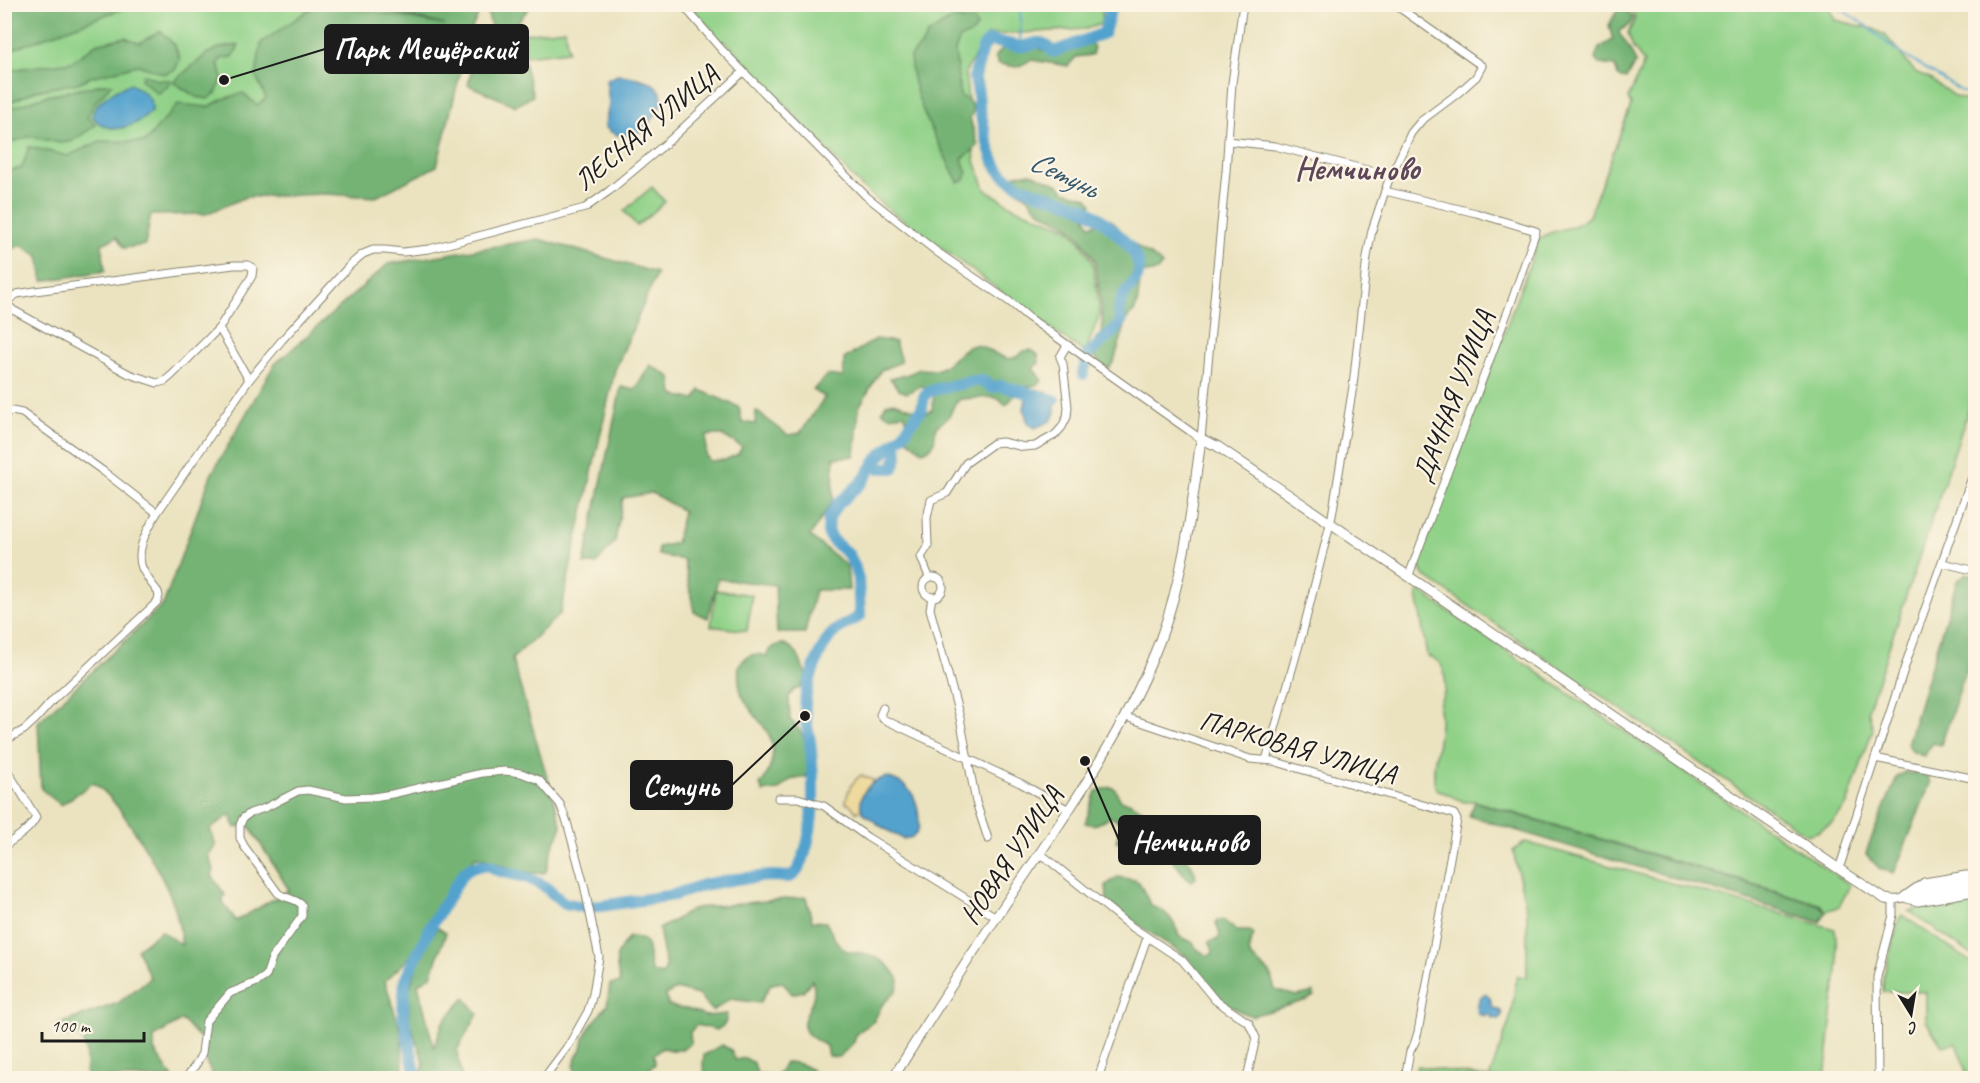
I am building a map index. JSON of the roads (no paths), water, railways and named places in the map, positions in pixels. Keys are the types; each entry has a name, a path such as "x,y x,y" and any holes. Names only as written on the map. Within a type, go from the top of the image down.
{"street":[{"path":"682,4 743,72 866,196 931,248 1201,439 1217,446 1409,575 1885,899 1976,887"},
{"path":"1201,439 1232,83 1244,4"},
{"path":"1266,760 1303,631 1329,522 1353,386 1372,230 1390,176 1411,133 1421,121 1476,77 1482,66 1394,4"},
{"name":"ЛЕСНАЯ УЛИЦА","path":"249,380 282,340 350,265 363,254 379,250 403,252 429,249 585,208 670,140 743,72"},
{"path":"1228,141 1275,146 1390,176"},
{"name":"ДАЧНАЯ УЛИЦА","path":"1385,191 1476,213 1536,231 1409,575"},
{"path":"248,265 253,268 252,276 219,328 172,375 165,381 157,383 129,374 13,310 8,305 8,300 17,294 35,291 248,265"},
{"path":"4,741 24,730 157,602 158,592 142,569 140,552 147,531 156,513 249,380 219,328"},
{"path":"929,577 921,557 928,546 927,518 931,500 947,494 966,463 994,443 1002,442 1024,447 1035,446 1047,440 1062,427 1067,417 1068,407 1063,364 1060,357 1066,345"},
{"path":"4,413 12,411 22,413 103,471 156,513"},
{"name":"НОВАЯ УЛИЦА","path":"893,1078 996,917 1069,810 1126,717 1152,660 1168,614 1189,523 1201,439"},
{"path":"1839,869 1909,654 1976,466"},
{"path":"1943,563 1976,571"},
{"path":"933,576 941,580 944,588 940,595 932,597 925,594 922,586 926,579 933,576"},
{"path":"932,597 930,609 960,718 976,802 988,840"},
{"path":"883,708 880,715 882,719 1020,783 1069,810"},
{"name":"ПАРКОВАЯ УЛИЦА","path":"1126,717 1250,759 1266,760 1344,780 1454,814 1457,820 1415,1042 1410,1051 1405,1078"},
{"path":"1875,758 1976,779"},
{"path":"4,765 36,817 24,832 4,846"},
{"path":"190,1077 202,1053 206,1022 230,993 266,976 272,958 302,916 302,905 297,900 285,898 278,893 244,846 240,838 240,825 243,818 298,791 308,790 346,798 373,797 482,772 505,771 521,773 539,780 560,804 584,885 599,957 597,978 588,1011 570,1043 544,1078"},
{"path":"778,798 798,798 824,806 867,837 996,917"},
{"path":"1040,853 1146,938 1182,960 1215,1000 1249,1023 1256,1038 1247,1078"},
{"path":"1878,1078 1877,977 1898,899 1924,882 1976,875"},
{"path":"1898,899 1926,888 1976,880"},
{"path":"1098,1078 1146,938"}],"water":[{"path":"618,75 651,83 658,88 661,94 662,102 658,112 645,127 632,136 613,133 605,127 609,103 606,80"},
{"path":"131,84 146,94 151,101 152,111 146,117 122,128 114,128 106,127 92,116 97,106 107,96"},
{"path":"1035,389 1049,393 1055,403 1055,410 1051,421 1035,428 1028,424 1024,409 1027,393"},
{"path":"886,777 901,783 914,797 917,804 919,827 913,837 903,839 862,812 861,800 865,790 874,782"},
{"path":"1486,994 1490,998 1492,1007 1501,1011 1502,1015 1499,1019 1492,1018 1489,1013 1485,1016 1478,1014 1477,1007 1480,997"}],"waterway":[{"path":"1018,4 1021,17 1020,47"},
{"name":"Сетунь","path":"1083,374 1088,354 1115,330 1121,321 1119,311 1121,302 1138,275 1137,259 1127,244 1111,228 1084,208 1025,188 999,170 986,138 978,88 974,78 983,48 988,41 1018,46 1040,43 1053,52 1104,33 1112,4"},
{"path":"1833,4 1865,25 1897,51 1963,92 1976,95"},
{"name":"Сетунь","path":"416,1078 403,1013 405,980 431,926 462,875 471,867 491,866 497,870 528,878 544,886 564,903 583,907 674,895 703,885 736,879 789,877 795,873 799,868 808,841 813,799 810,741 805,710 807,689 817,660 830,636 860,616 858,579 854,565 849,555 832,540 828,533 829,518 836,506 862,482 878,458 902,436 922,408 924,397 929,391 982,381 992,387 1002,386 1054,400"},
{"path":"874,465 879,468 893,468 897,457 896,443"}],"place":[{"name":"Парк Мещёрский","path":"224,80"},
{"name":"Сетунь","path":"805,716"},
{"name":"Немчиново","path":"1085,761"}],"district":[{"name":"Немчиново","path":"1357,168"}]}
